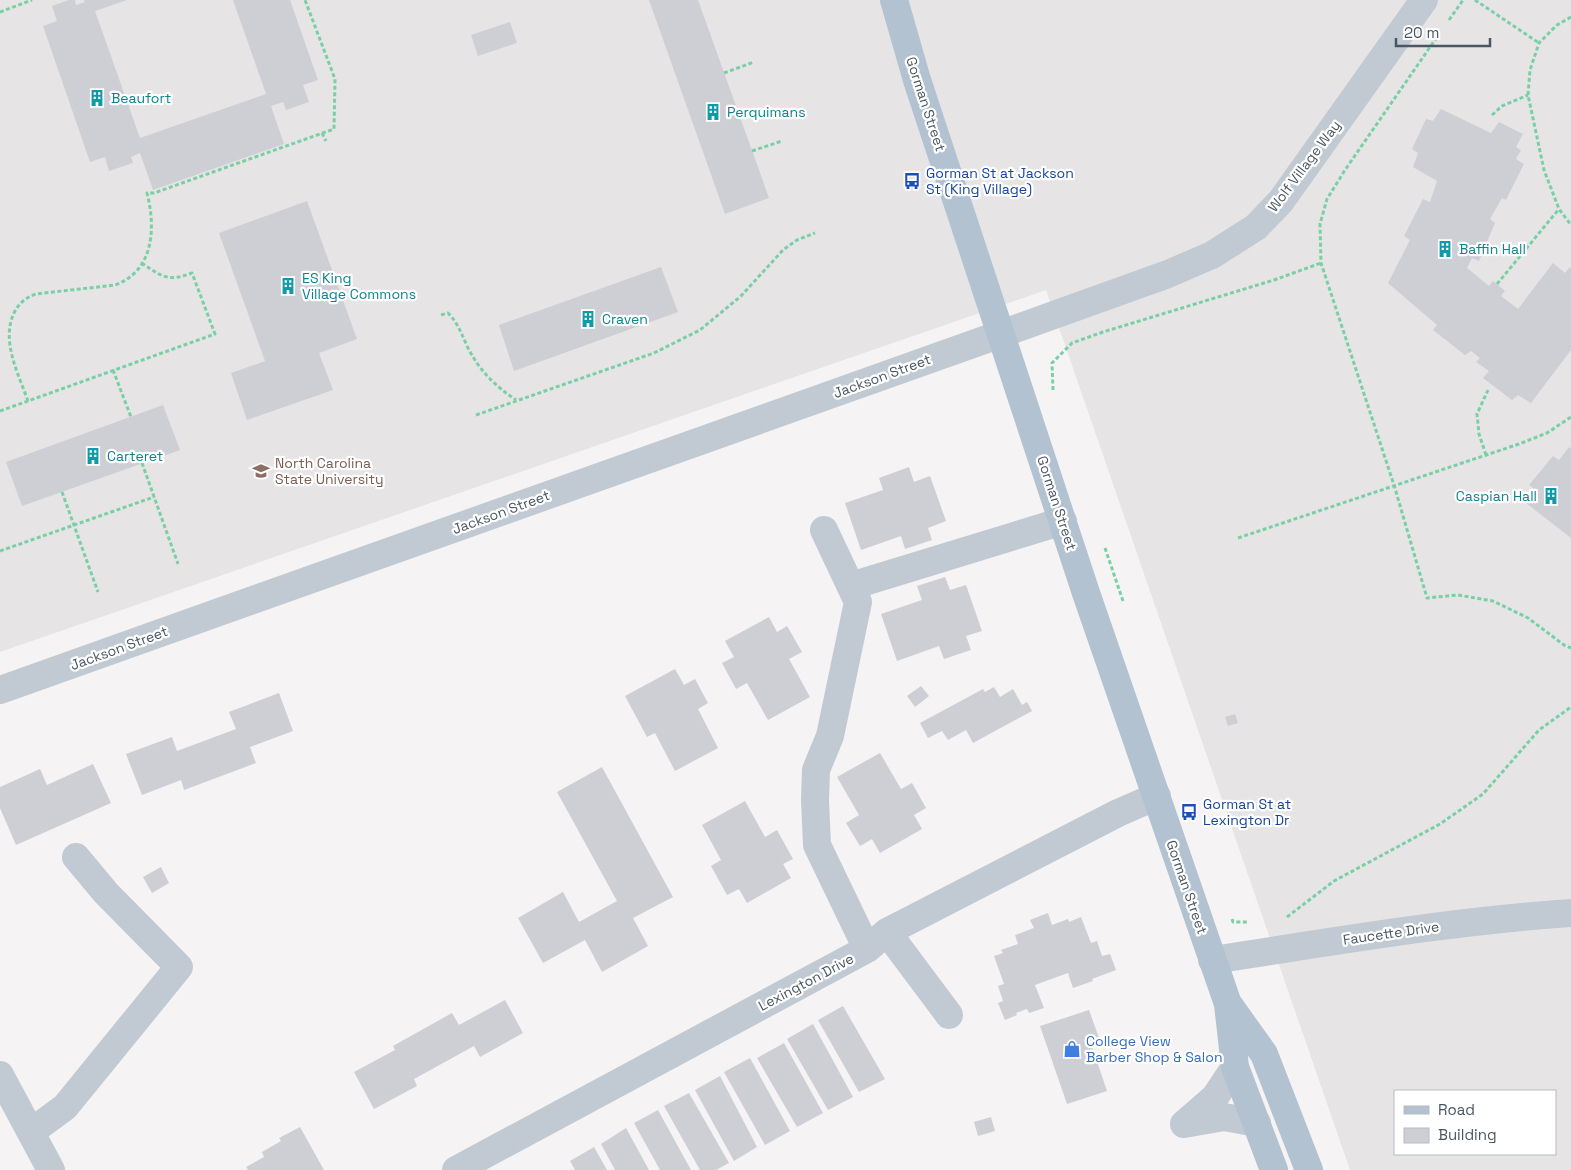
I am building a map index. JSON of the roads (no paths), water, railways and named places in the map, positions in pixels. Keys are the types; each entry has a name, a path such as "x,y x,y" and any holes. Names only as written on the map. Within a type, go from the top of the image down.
{"main road":[{"name":"Gorman Street","path":"894,0 917,80 1063,521 1228,1004 1236,1067 1274,1170"},
{"name":"Gorman Street","path":"1228,1004 1264,1054 1309,1170"}],"street":[{"name":"Wolf Village Way","path":"1001,334 1168,274 1212,256 1256,227 1286,194 1424,0"},
{"name":"Jackson Street","path":"0,690 1001,334"},
{"path":"850,586 1063,521"},
{"path":"824,530 858,602 830,736 816,770 817,845 877,940 949,1016"},
{"name":"Lexington Drive","path":"456,1170 877,940 1118,814 1157,796"},
{"path":"30,1132 66,1107 179,967 106,893 76,856"},
{"name":"Faucette Drive","path":"1212,960 1378,934 1571,912"},
{"path":"1236,1067 1215,1097 1184,1124 1224,1117 1257,1123"},
{"path":"0,1074 51,1170"}],"place":[{"name":"Beaufort","path":"97,98"},
{"name":"Perquimans","path":"713,112"},
{"name":"Gorman St at Jackson St (King Village)","path":"912,181"},
{"name":"Baffin Hall","path":"1445,249"},
{"name":"ES King Village Commons","path":"288,286"},
{"name":"Craven","path":"588,319"},
{"name":"Carteret","path":"93,456"},
{"name":"North Carolina State University","path":"261,471"},
{"name":"Caspian Hall","path":"1551,496"},
{"name":"Gorman St at Lexington Dr","path":"1189,812"},
{"name":"College View Barber Shop & Salon","path":"1072,1049"}]}
